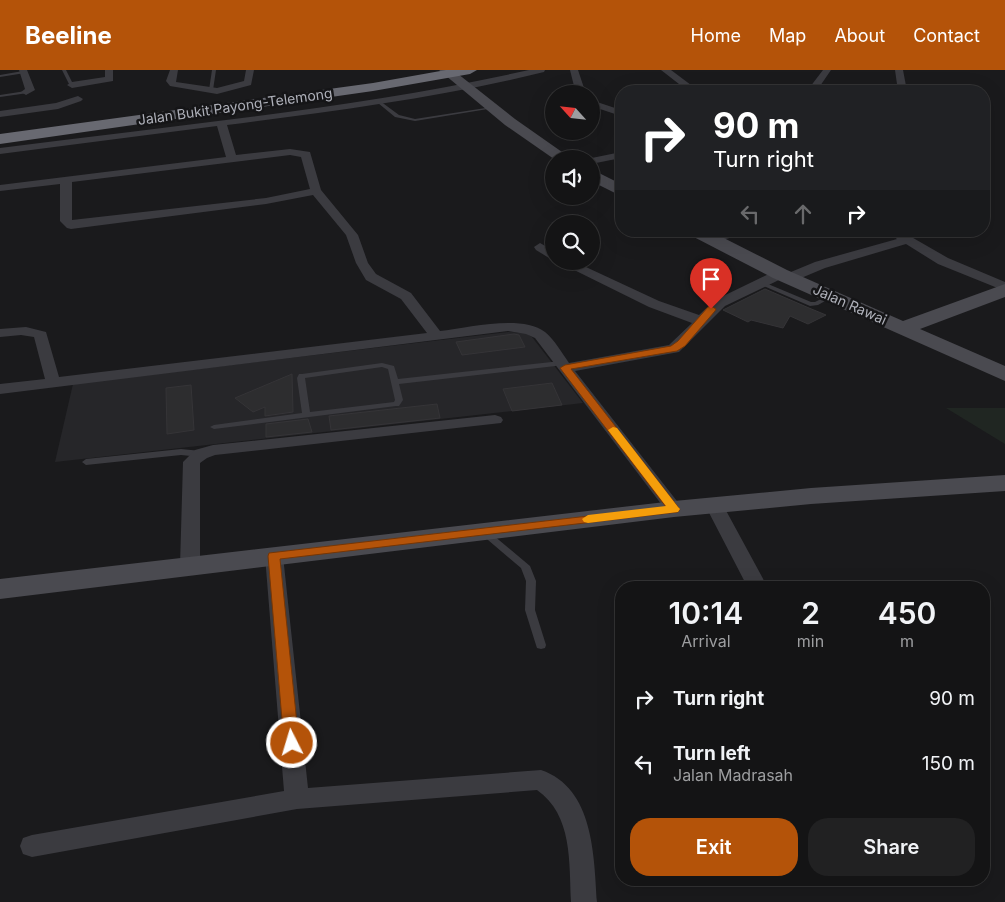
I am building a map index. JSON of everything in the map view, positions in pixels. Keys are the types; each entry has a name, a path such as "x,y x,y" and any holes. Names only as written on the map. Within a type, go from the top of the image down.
{"highway":[{"name":"Jalan Bukit Payong-Telemong","path":"0,133 416,78 440,70"},
{"name":"Jalan Bukit Payong-Telemong","path":"0,139 470,70"}],"street":[{"path":"72,85 110,79 109,70"},
{"path":"174,70 171,80 173,84 211,90 227,90 248,83 250,70"},
{"path":"444,70 492,108 552,150"},
{"path":"0,151 380,102 466,87 541,70"},
{"path":"574,70 578,85"},
{"path":"665,70 686,85"},
{"path":"816,85 827,70"},
{"path":"899,70 902,85"},
{"path":"23,71 30,90 26,92"},
{"path":"0,114 58,106 78,99"},
{"path":"600,106 615,112"},
{"path":"222,123 232,160"},
{"path":"0,188 290,152 306,154 316,191 339,216 352,235 362,263 371,277 406,296 437,336"},
{"path":"600,159 615,156"},
{"path":"600,179 615,188"},
{"path":"66,180 65,213 66,221 71,225 242,204 316,191"},
{"name":"Jalan Rawai","path":"707,237 784,276 1005,374"},
{"path":"902,237 943,261 1005,288"},
{"path":"563,365 674,349 720,303 760,283 907,240"},
{"path":"540,247 545,251"},
{"path":"581,270 654,304 701,321"},
{"path":"904,328 1005,288"},
{"path":"0,389 508,327 530,330 540,335 674,509"},
{"path":"0,334 24,331 36,332 41,335 53,382"},
{"path":"190,566 192,462 201,454 212,450 495,420"},
{"path":"0,589 674,509 811,496 1005,483"},
{"path":"714,506 754,581"},
{"path":"274,556 297,799"},
{"path":"32,846 297,799 541,780 550,784 562,796 570,810 579,839 584,902"}],"lane":[{"path":"64,70 72,85"},
{"path":"211,90 214,70"},
{"path":"0,76 23,71"},
{"path":"0,96 26,92"},
{"path":"380,102 397,116 415,120 492,108"},
{"path":"760,283 810,304 816,304 831,296"},
{"path":"214,426 306,415 396,404 399,400 391,368 385,365 304,374 301,378 306,415"},
{"path":"394,382 563,365"},
{"path":"86,462 181,452 201,454"},
{"path":"483,531 525,566 531,581 530,610 541,645"}],"shaded area":[{"path":"508,332 526,333 532,337 583,403 55,462 73,384"},
{"path":"946,408 1005,408 1005,444"}],"building":[{"path":"765,289 826,315 808,324 790,316 783,328 751,320 748,322 723,310"},
{"path":"514,334 519,335 525,347 462,355 456,342"},
{"path":"292,374 293,412 265,416 265,407 253,412 235,398"},
{"path":"552,383 562,405 512,411 503,389"},
{"path":"191,385 194,430 167,434 166,388"},
{"path":"437,404 440,418 331,430 329,416"},
{"path":"308,419 312,432 266,437 266,424"}],"slow traffic":[{"path":"588,519 674,509 613,430"}],"route":[{"path":"292,743 274,556 674,509 565,368 674,349 681,344 711,309"}]}
